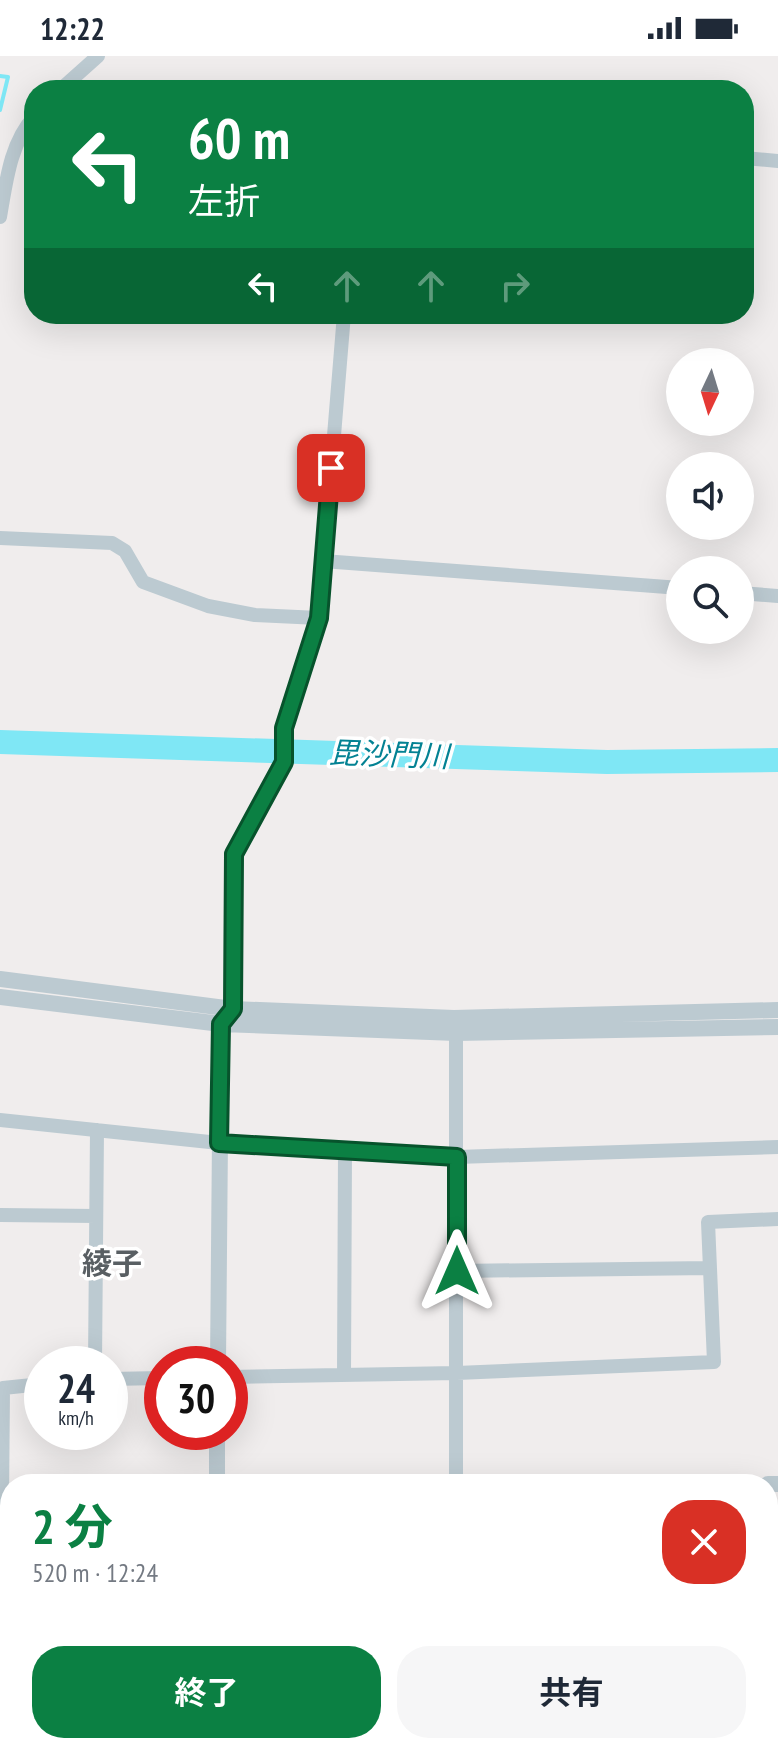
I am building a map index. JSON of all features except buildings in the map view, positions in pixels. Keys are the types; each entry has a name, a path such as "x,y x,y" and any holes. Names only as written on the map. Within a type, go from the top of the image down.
{"street":[{"path":"71,80 98,56"},
{"path":"0,217 8,170 24,130"},
{"path":"754,159 778,161"},
{"path":"218,1346 221,1024 233,1009 234,854 284,762 284,728 319,618 343,324"},
{"path":"0,538 112,543 125,551 143,582 208,606 255,615 319,618"},
{"path":"323,561 666,587"},
{"path":"754,594 778,596"},
{"path":"0,979 233,1009 454,1018 778,1010"},
{"path":"0,997 221,1024 456,1033 778,1027"},
{"path":"456,1033 456,1474"},
{"path":"0,1120 219,1143 457,1157 778,1147"},
{"path":"95,1346 97,1130"},
{"path":"344,1375 345,1150"},
{"path":"0,1215 96,1216"},
{"path":"248,1377 457,1373 714,1362 708,1222 778,1219"},
{"path":"457,1271 710,1268"},
{"path":"3,1474 1,1387 24,1385"},
{"path":"217,1450 217,1474"}],"waterway":[{"path":"0,76 8,77 0,110"},
{"name":"毘沙門川","path":"0,742 607,762 778,760"}],"district":[{"name":"綾子","path":"112,1264"}],"route":[{"path":"331,468 319,618 284,728 284,762 234,854 233,1009 221,1024 219,1143 457,1157 457,1271"}]}
